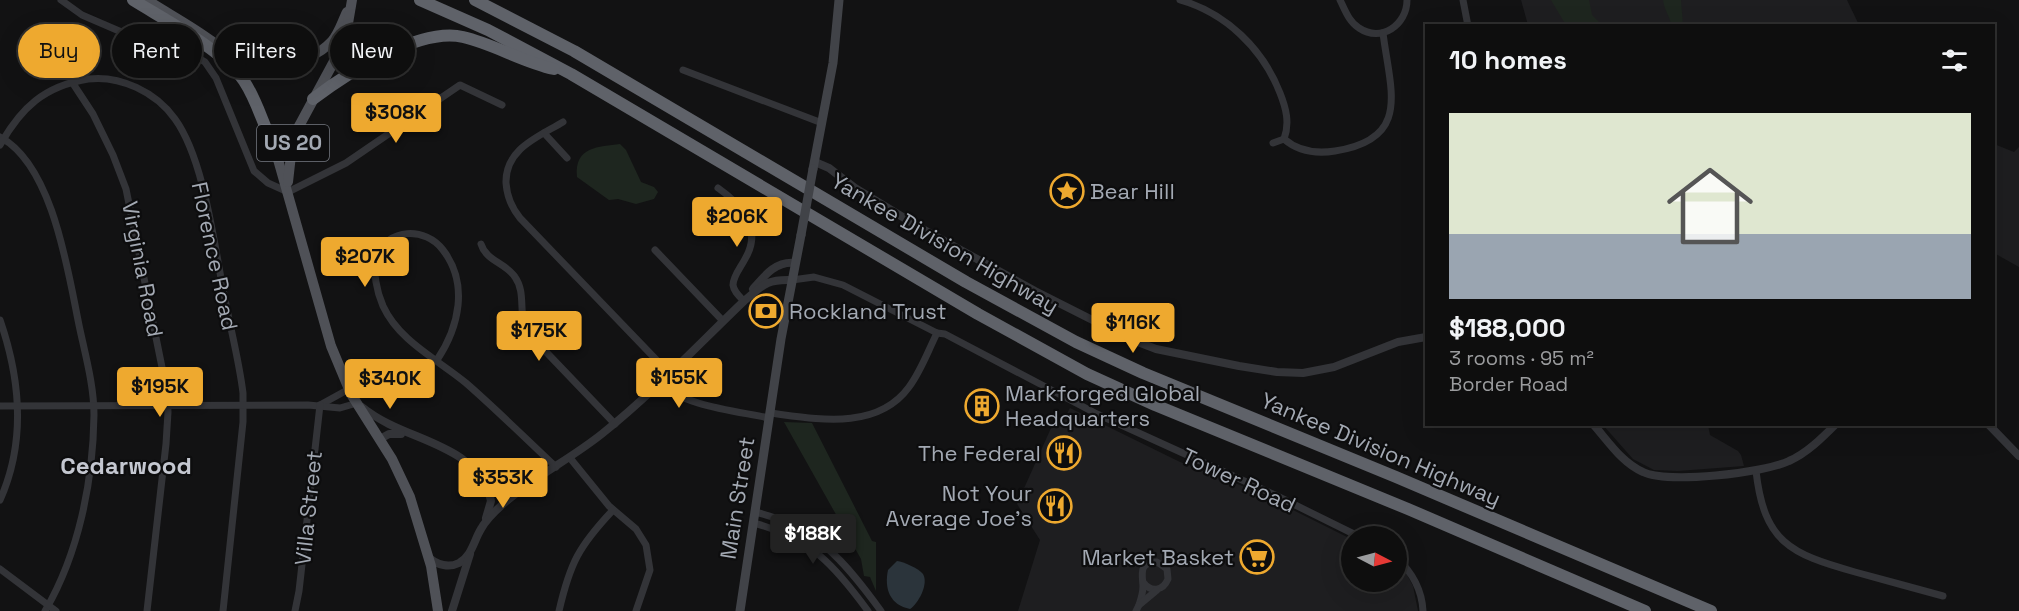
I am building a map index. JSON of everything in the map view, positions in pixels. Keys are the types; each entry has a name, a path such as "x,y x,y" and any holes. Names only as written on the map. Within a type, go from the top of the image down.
{"highway":[{"path":"133,0 215,53 235,70 249,89 274,148"},
{"name":"Yankee Division Highway","path":"420,0 480,26 571,74 978,314 1087,374 1155,405 1400,506 1645,611"},
{"name":"Yankee Division Highway","path":"475,0 574,51 966,282 1068,338 1143,373 1396,477 1711,611"},
{"path":"483,0 494,9"},
{"path":"313,99 345,75 414,42 438,35 469,38 536,65 571,74"}],"main road":[{"name":"US 20","path":"147,0 214,44"},
{"name":"Main Street","path":"740,611 795,262 833,63 839,0"},
{"name":"US 20","path":"288,192 293,142 301,122 345,41 351,2"},
{"path":"318,52 333,40 351,2"},
{"name":"US 20","path":"248,78 261,107 288,192 327,334 349,389 400,473 410,497 429,558 438,611"}],"street":[{"path":"61,0 82,15 144,41 182,48 205,62 216,78 254,171 268,183 288,192 354,158 460,85 502,105"},
{"path":"1180,0 1223,20 1258,53 1276,82 1284,106 1287,124 1284,139"},
{"path":"1340,0 1347,15 1357,27 1371,33 1383,33 1394,27 1401,20 1407,0"},
{"path":"1463,0 1468,24"},
{"path":"1284,139 1303,150 1323,153 1357,146 1378,134 1389,118 1392,104 1383,33"},
{"path":"683,69 822,123"},
{"name":"Florence Road","path":"1,140 30,104 54,88 72,82 106,79 133,86 166,107 180,127 195,163 205,199 244,405 223,611"},
{"name":"Virginia Road","path":"72,82 93,114 126,189 166,386 168,406 166,451 147,611"},
{"path":"563,122 519,150 509,163 506,182 511,206 669,373"},
{"path":"544,133 567,158"},
{"path":"1273,143 1284,139"},
{"path":"1,140 19,154 33,173 56,222 66,258 94,406 91,453 82,515 66,568 47,608"},
{"path":"814,165 829,168 855,188 919,227 1027,287 1130,339 1156,349 1268,371 1306,373 1338,366 1393,343 1425,337"},
{"path":"718,188 741,208 752,234 751,248 734,282 735,291 744,301"},
{"path":"436,360 451,336 457,317 458,294 454,269 444,251 431,238 419,234 399,235 386,242 376,260 375,276 385,309 402,333 471,388 556,468"},
{"path":"481,244 486,254 509,270 516,278 521,292 523,321 528,333 615,424"},
{"path":"655,250 723,321"},
{"path":"744,301 771,269 783,263 795,262"},
{"name":"Tower Road","path":"792,280 814,277 843,285 937,333 945,334 1121,426 1275,495 1341,528"},
{"path":"479,532 497,509 520,490 556,468 615,424 744,301 771,280 792,280"},
{"path":"0,320 11,363 18,406 14,457 0,500"},
{"path":"659,382 670,392 716,406 770,416 851,418 866,416 883,410 896,401 909,387 937,333"},
{"path":"320,405 349,389"},
{"path":"0,406 320,405 340,408 357,403 387,424 459,457 469,464 486,484 502,493 520,490"},
{"name":"Villa Street","path":"297,609 320,405"},
{"path":"1595,426 1626,461 1639,470 1652,476 1670,478 1756,471 1776,466 1797,457 1834,426"},
{"path":"1990,426 2019,456"},
{"path":"380,439 391,433 411,435"},
{"path":"570,458 613,510 636,529 648,549 650,560 648,577 636,611"},
{"path":"1756,471 1761,502 1768,519 1778,536 1797,552 1820,562 1944,596"},
{"path":"429,558 440,564 455,564 466,557 491,505 486,484"},
{"path":"559,611 578,552 588,537 613,510"},
{"path":"755,512 794,526 828,548 846,565 881,611"},
{"path":"753,523 782,532 815,550 839,573 868,611"},
{"path":"452,611 473,545"},
{"path":"1138,608 1157,590 1164,587 1168,579 1168,571 1162,563 1152,562 1144,567 1141,576 1147,587 1157,590"},
{"path":"0,569 47,608 56,611"},
{"path":"1407,570 1415,579 1423,611"},
{"path":"1138,608 1143,582"}],"shaded area":[{"path":"1521,0 1847,0 1859,24 1528,24"},
{"path":"1551,0 1589,0 1592,15 1601,24 1565,24"},
{"path":"1663,0 1681,0 1683,24 1671,24"},
{"path":"620,144 626,150 641,182 654,187 658,192 654,199 636,204 618,199 609,200 577,177 577,167 584,154 596,148"},
{"path":"1995,144 2014,152 2019,147 2019,267 1995,254"},
{"path":"1070,408 1180,462 1215,474 1269,498 1341,534 1341,592 1407,592 1407,575 1413,586 1418,611 1018,611 1040,540 1017,504 1051,428 1062,423"},
{"path":"784,422 812,423 872,541 876,542 876,591 870,577 864,576 861,559"},
{"path":"1604,426 1708,426 1710,435 1738,451 1744,466 1678,471 1654,470 1633,459"},
{"path":"897,561 923,574 925,583 922,593 910,609 893,600 888,590 888,570"}],"place":[{"name":"Bear Hill","path":"1067,191"},
{"name":"Rockland Trust","path":"766,311"},
{"name":"Markforged Global Headquarters","path":"982,406"},
{"name":"The Federal","path":"1064,453"},
{"name":"Not Your Average Joe's","path":"1055,506"},
{"name":"Market Basket","path":"1257,557"}],"district":[{"name":"Cedarwood","path":"126,466"}]}
